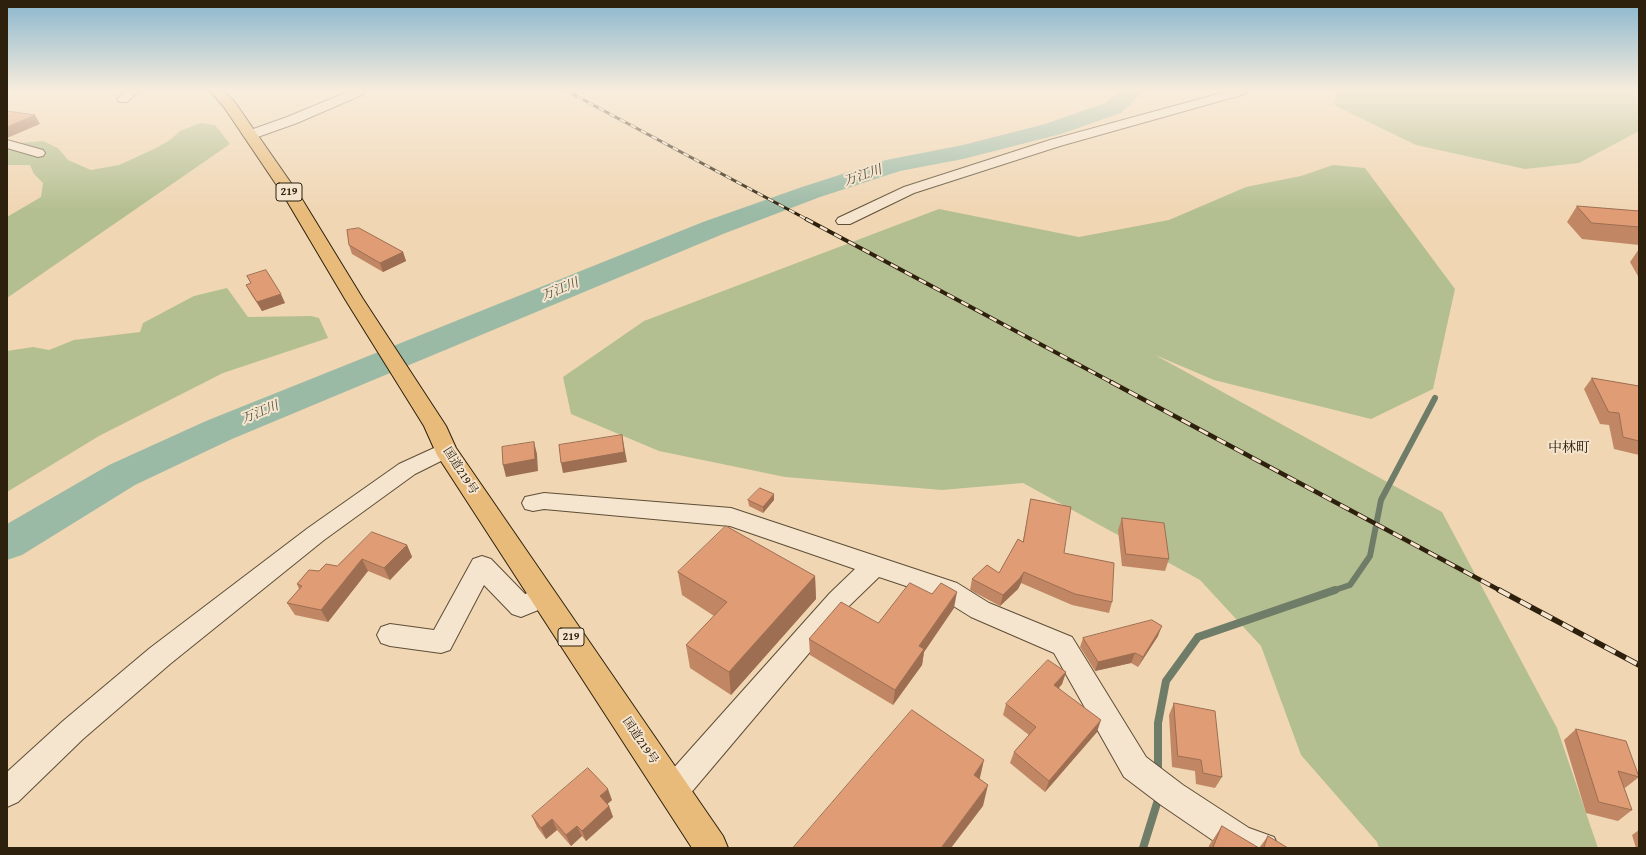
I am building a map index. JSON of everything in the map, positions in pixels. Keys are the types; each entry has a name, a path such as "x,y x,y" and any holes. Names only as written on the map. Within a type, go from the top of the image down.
{"highway":[{"name":"国道219号","path":"247,131 292,196 440,438 711,848"}],"street":[{"path":"250,135 261,131"},
{"path":"844,221 909,190 1101,131"},
{"path":"7,144 38,153"},
{"path":"7,792 73,730 160,656 310,539 407,469 440,438"},
{"path":"533,504 544,501 731,517 948,590 980,610 1063,645 1135,767 1172,795 1241,841 1263,848"},
{"path":"674,792 839,600 875,565"},
{"path":"390,635 441,642 482,566 521,607 544,597"}],"green space":[{"path":"180,131 220,131 230,144 7,298 7,217 41,197 43,183 34,174 30,165 7,165 7,144 43,141 58,148 68,160 91,170 119,165 154,149 170,140"},
{"path":"1387,131 1639,131 1579,163 1525,169 1416,145"},
{"path":"1333,165 1365,168 1455,289 1433,389 1371,419 1214,380 1155,355 1442,512 1557,728 1598,848 1379,848 1377,842 1301,755 1261,646 1200,580 1023,483 942,490 785,477 659,451 571,414 563,377 644,321 939,209 1079,237 1169,220 1246,187 1301,176"},
{"path":"227,288 248,317 311,316 319,318 328,338 223,373 99,436 7,492 7,351 33,347 49,350 74,340 140,332 143,323 194,296"}],"building":[{"path":"1577,206 1639,211 1639,227 1592,223"},
{"path":"359,228 403,252 380,263 349,245 347,230"},
{"path":"266,270 281,294 257,302 246,285 251,283 247,276"},
{"path":"1592,378 1639,386 1639,441 1623,437 1619,413 1609,412"},
{"path":"622,435 624,452 561,463 559,445"},
{"path":"534,442 535,459 503,465 502,447"},
{"path":"760,488 774,494 763,507 748,500"},
{"path":"1031,499 1071,507 1064,553 1114,563 1112,602 1075,594 1024,572 1003,595 972,579 987,565 999,573 1018,539 1023,542"},
{"path":"1122,518 1164,523 1169,559 1126,554"},
{"path":"726,526 815,576 729,672 686,645 727,602 678,572"},
{"path":"372,532 407,545 384,568 362,559 321,610 287,603 302,586 297,584 309,570 319,571 326,564 337,566"},
{"path":"910,583 932,594 941,583 957,592 919,646 924,649 895,690 809,639 841,602 878,623"},
{"path":"1152,620 1162,626 1143,657 1135,653 1098,662 1083,638"},
{"path":"1048,660 1066,672 1054,685 1101,720 1049,781 1014,752 1036,727 1006,704"},
{"path":"1174,703 1215,711 1222,777 1203,773 1201,760 1178,756"},
{"path":"912,710 984,760 974,775 988,785 941,848 793,848"},
{"path":"1576,729 1626,741 1639,777 1618,771 1632,810 1599,802"},
{"path":"588,768 608,789 600,796 609,806 582,831 577,826 566,835 552,819 541,828 532,816"},
{"path":"1222,826 1259,848 1213,848"},
{"path":"1268,836 1288,848 1264,848"}],"waterway":[{"name":"万江川","path":"7,544 122,475 219,430 713,228 811,192 895,165 963,152 1046,131"},
{"path":"1335,590 1350,585 1370,556 1381,500 1435,398"},
{"path":"1158,773 1158,723 1166,681 1198,637 1335,590"},
{"path":"1143,848 1158,800 1158,794"}],"railway":[{"path":"642,131 808,220"},
{"path":"806,219 1113,383"},
{"path":"1111,382 1501,591"},
{"path":"1499,590 1639,665"}],"district":[{"name":"中林町","path":"1569,448"}]}
